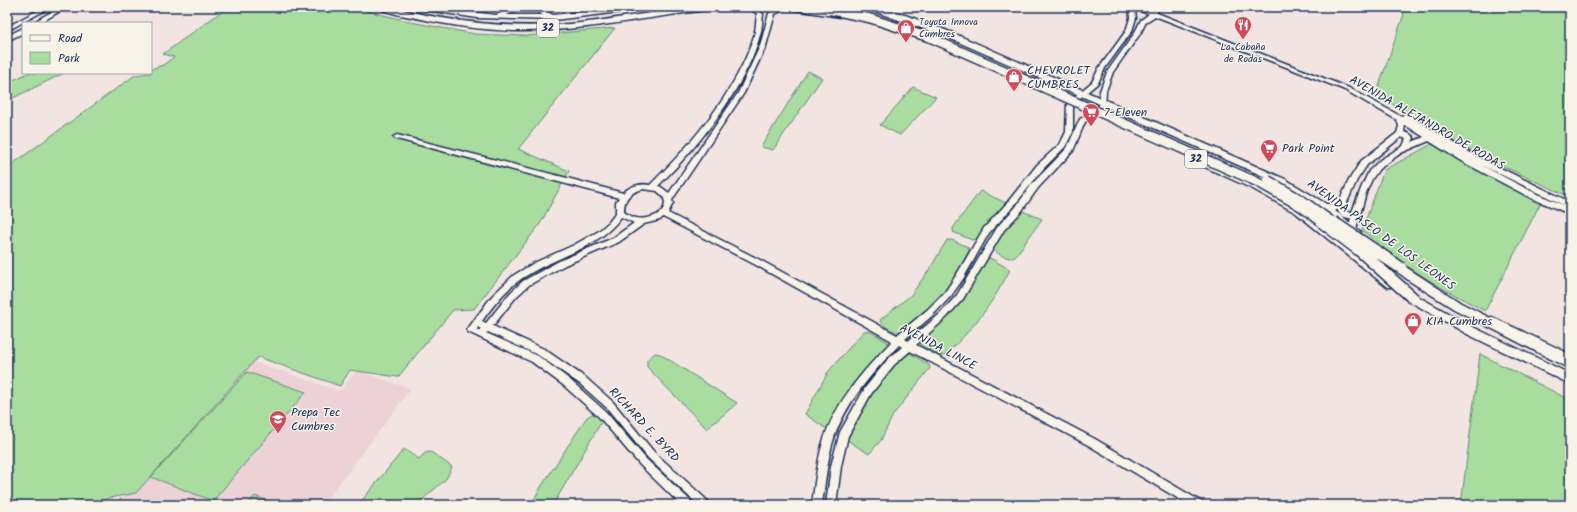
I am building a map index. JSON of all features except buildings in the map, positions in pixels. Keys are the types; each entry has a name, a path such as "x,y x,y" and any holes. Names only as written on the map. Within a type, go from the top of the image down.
{"main road":[{"name":"32","path":"382,7 466,25 528,29 593,23 715,7"},
{"name":"32","path":"420,7 454,14 492,18 556,18 645,7"},
{"path":"492,18 523,7"},
{"path":"541,7 542,12 556,18"},
{"name":"32","path":"788,7 861,19 896,28 1114,122 1246,182 1299,211 1380,276 1414,299 1502,347 1570,379"},
{"path":"850,7 916,25 1261,176 1310,204 1372,251 1400,268"},
{"name":"AVENIDA PASEO DE LOS LEONES","path":"866,7 906,18 935,29 1282,181 1325,208 1400,268 1461,307 1570,364"},
{"path":"803,9 830,10 869,18 931,38 1257,182 1286,197 1323,222 1414,299"},
{"path":"528,29 525,26 529,23 591,18 607,12"},
{"path":"1050,94 1060,94 1064,89 1063,85"},
{"path":"1114,122 1114,119 1118,115 1128,114"}],"street":[{"path":"7,29 48,7"},
{"path":"37,22 64,7"},
{"path":"752,7 760,13"},
{"path":"760,13 766,10 772,13 788,7"},
{"path":"817,505 828,445 839,414 850,396 867,373 898,340 934,310 964,270 975,247 993,222 1009,206 1041,167 1063,146 1071,124 1070,103 1095,83 1102,68 1129,31 1133,18 1132,7"},
{"name":"AVENIDA ALEJANDRO DE RODAS","path":"1136,7 1155,10 1302,65 1358,89 1416,122 1471,157 1570,205"},
{"name":"AVENIDA ALEJANDRO DE RODAS","path":"1148,7 1347,89 1400,119 1464,159 1504,181 1570,211"},
{"path":"831,505 843,436 868,391 892,362 943,316 960,297 1001,228 1018,210 1035,186 1070,149 1082,121 1094,114 1104,103 1103,91 1110,72 1143,21 1155,10"},
{"path":"652,187 681,159 730,92 752,50 758,31 760,13"},
{"path":"669,198 662,190 652,187 635,188 623,196 620,202 620,213 632,221 641,222 654,220 664,214 668,209 669,198 741,93 761,52 772,13"},
{"path":"7,39 22,31"},
{"path":"1291,66 1302,65"},
{"path":"716,112 727,115"},
{"path":"1355,215 1346,215 1342,212 1341,207 1351,183 1364,163 1400,134 1402,126 1400,119"},
{"path":"1404,149 1410,140 1417,136 1418,131 1416,122"},
{"path":"1400,134 1408,136 1410,140"},
{"path":"397,137 482,160 575,182 623,196"},
{"path":"1351,183 1362,185 1381,164 1404,149 1430,138"},
{"path":"1352,229 1355,215 1370,177"},
{"path":"1351,183 1357,190 1358,198 1361,200"},
{"path":"1325,208 1341,207"},
{"name":"RICHARD E. BYRD","path":"620,213 616,220 589,240 523,273 498,296 474,326 541,352 583,381 610,405 651,455 705,505"},
{"name":"AVENIDA LINCE","path":"664,214 728,246 909,346 1152,476 1198,505"},
{"path":"485,330 513,295 526,283 562,263 616,240 641,222"},
{"name":"AVENIDA PASEO DE LOS LEONES","path":"1461,307 1505,325 1570,358"},
{"name":"RICHARD E. BYRD","path":"485,330 535,359 566,382 603,415 643,462 688,505"},
{"path":"1502,347 1570,384"},
{"path":"603,415 610,405"},
{"path":"828,445 840,449"}],"shaded area":[{"name":"Prepa Tec Cumbres","path":"249,360 340,391 357,370 411,389 323,505 113,505"}],"green space":[{"path":"228,7 351,7 416,23 475,34 526,36 615,28 518,149 569,171 540,224 474,309 453,310 398,377 350,370 340,386 258,357 136,493 105,499 100,505 7,505 7,168 135,75 152,74 152,69 163,65 174,57 163,54"},
{"path":"432,7 500,7 456,12"},
{"path":"1396,7 1570,7 1570,197 1476,154 1376,94 1404,14"},
{"path":"808,71 822,78 773,150 761,147"},
{"path":"26,74 62,74 7,101 7,83"},
{"path":"913,87 936,97 900,135 880,125"},
{"path":"1432,144 1540,204 1485,311 1440,287 1399,261 1362,230 1384,170"},
{"path":"980,191 1006,203 986,225 977,239 972,240 953,232 953,228"},
{"path":"1020,210 1042,219 1015,257 1009,258 1002,256 992,247 998,236"},
{"path":"947,240 952,240 968,247 969,251 956,275 939,298 903,333 896,332 886,327 880,320 911,295 929,270"},
{"path":"990,258 1009,269 1009,272 995,296 980,317 944,356 920,345 920,341 965,294 987,259"},
{"path":"864,331 869,331 888,342 888,345 851,387 828,430 805,414 828,372"},
{"path":"655,353 660,354 737,403 707,429 647,367 647,360"},
{"path":"910,353 929,365 930,368 893,415 881,440 869,454 847,440 883,378 901,358"},
{"path":"1480,354 1570,400 1570,505 1461,505"},
{"path":"247,372 306,392 213,501 151,477"},
{"path":"592,414 597,414 603,419 553,505 531,505 541,487 587,417"},
{"path":"404,449 419,459 425,453 431,452 452,467 446,479 416,505 359,504"},
{"path":"255,496 279,505 247,505"}],"place":[{"name":"La Cabaña de Rodas","path":"1243,40"},
{"name":"Toyota Innova Cumbres","path":"906,43"},
{"name":"CHEVROLET CUMBRES","path":"1014,92"},
{"name":"7-Eleven","path":"1091,127"},
{"name":"Park Point","path":"1269,163"},
{"name":"KIA Cumbres","path":"1413,336"},
{"name":"Prepa Tec Cumbres","path":"278,434"}]}
